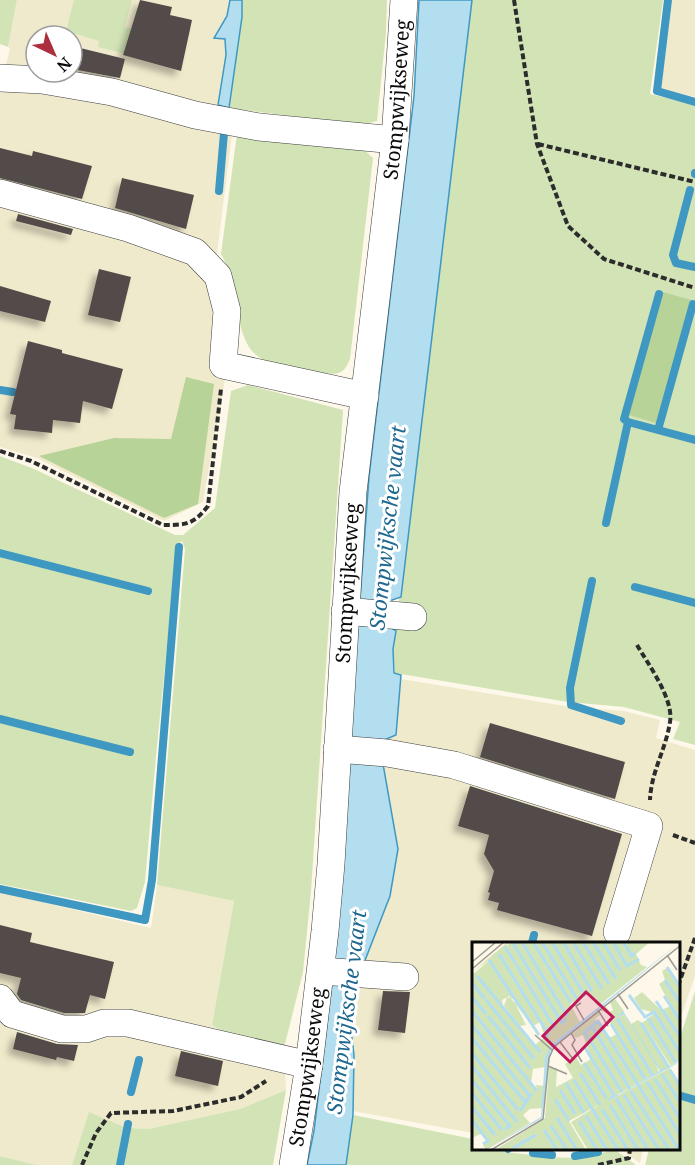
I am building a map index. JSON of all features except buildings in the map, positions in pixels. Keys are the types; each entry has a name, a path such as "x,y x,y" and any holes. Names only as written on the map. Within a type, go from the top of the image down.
{"street":[{"name":"Stompwijkseweg","path":"294,1165 326,971 331,864 342,749 351,611 352,492 395,140 404,0"},
{"path":"0,78 42,80 112,92 195,115 259,127 395,140"},
{"path":"0,193 128,228 195,252 218,276 227,311 223,364 364,396"},
{"path":"351,611 406,616"},
{"path":"342,749 387,753 454,765 649,826 617,932"},
{"path":"326,971 405,977"},
{"path":"0,998 12,1014 62,1029 86,1029 104,1023 128,1023 309,1065"}],"path":[{"path":"514,0 537,144 568,226 604,259 695,288"},
{"path":"537,144 695,182"},
{"path":"0,451 31,461 163,525 185,525 198,518 208,506 223,364"},
{"path":"637,645 667,699 670,720 650,784 649,826"},
{"path":"680,980 695,938"},
{"path":"82,1165 96,1133 111,1113 173,1111 241,1097 270,1079"},
{"path":"598,1165 629,1158 630,1150"}],"shaded area":[{"path":"17,0 230,0 227,16 214,38 225,38 226,55 218,105 232,134 217,254 229,309 225,379 203,502 164,521 37,458 0,447 0,88 10,49 8,47"},
{"path":"670,0 695,0 695,97 659,88"},
{"path":"401,679 571,707 624,711 660,720 656,738 695,750 695,976 680,1020 680,942 472,942 472,1133 353,1111 354,1055 350,1022 364,963 390,896 398,849 383,764 384,740 396,735"},
{"path":"157,885 234,901 212,1025 284,1048 286,1090 240,1109 148,1129 125,1128 89,1113 72,1165 37,1165 0,1156 0,892 151,928"},
{"path":"621,1150 643,1150 640,1163"}],"green space":[{"path":"0,0 17,0 8,47 0,44"},
{"path":"74,0 132,0 125,27 147,33 142,58 98,47 99,41 84,36 84,24 68,24"},
{"path":"242,0 387,0 377,121 360,125 229,108 242,17"},
{"path":"472,0 663,0 650,94 695,105 695,745 673,739 680,722 624,707 568,702 395,673 393,649"},
{"path":"237,134 363,149 373,158 350,359 341,372 328,373 276,365 255,354 245,338 228,269 221,254"},
{"path":"663,292 691,300 656,423 629,415"},
{"path":"186,377 214,384 198,504 164,518 39,456 114,438 171,439"},
{"path":"248,385 343,410 311,891 303,972 284,1048 233,1037 212,1025 234,901 157,885 185,549 182,541 177,545 145,882 137,908 131,911 0,884 0,456 34,469 175,535 183,535 215,508 231,391"},
{"path":"695,991 695,1165 645,1165 649,1150 680,1150 680,1038"},
{"path":"286,1090 273,1165 123,1165 130,1128 148,1129 240,1109"},
{"path":"89,1112 124,1127 116,1165 72,1165"},
{"path":"353,1115 472,1139 472,1150 502,1150 547,1157 573,1158 615,1150 636,1165 346,1165"},
{"path":"0,1156 37,1165 0,1165"}],"water":[{"path":"230,0 242,0 242,17 229,108 218,105 226,55 225,39 214,38 227,16"},
{"name":"Stompwijksche vaart","path":"419,0 472,0 401,597 392,600 390,627 396,631 393,649 394,673 401,675 396,735 384,740 383,764 398,849 390,896 364,963 350,1022 354,1055 353,1115 346,1165 307,1165 314,1131 332,982 369,477 414,96"}],"waterway":[{"path":"668,0 657,91 695,102"},
{"path":"219,191 224,133"},
{"path":"690,190 673,255 676,263 695,267"},
{"path":"628,422 624,419 659,294"},
{"path":"658,430 693,304"},
{"path":"0,390 13,392"},
{"path":"606,523 628,422 695,440"},
{"path":"0,889 145,920 152,880 179,547"},
{"path":"0,553 148,591"},
{"path":"592,581 570,688 571,705 621,721"},
{"path":"635,587 695,603"},
{"path":"0,719 130,752"},
{"path":"532,942 534,935"},
{"path":"131,1092 139,1060"},
{"path":"680,1096 695,1100"},
{"path":"120,1165 128,1124"},
{"path":"575,1156 598,1152"},
{"path":"533,1153 552,1155"}]}
